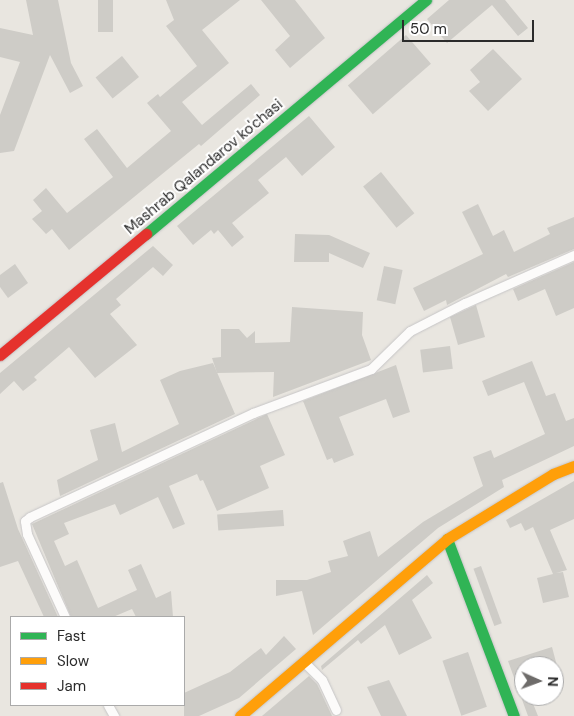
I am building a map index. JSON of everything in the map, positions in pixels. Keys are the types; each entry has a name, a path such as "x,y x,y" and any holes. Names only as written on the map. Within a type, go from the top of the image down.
{"street":[{"name":"Mashrab Qalandarov ko'chasi","path":"0,355 426,0"},
{"path":"247,714 304,662 447,539 553,474 574,466"},
{"path":"447,539 514,716"}],"lane":[{"path":"66,616 27,534 25,521 30,517 253,413 371,369 410,331 464,302 574,255"},
{"path":"304,662 322,680 336,710"}],"building":[{"path":"26,0 58,0 71,63 83,86 70,93 50,55 14,151 0,153 0,115 20,62 0,57 0,28 33,35"},
{"path":"98,0 113,0 113,32 98,32"},
{"path":"166,0 240,0 202,30 229,63 182,102 202,125 251,84 260,95 201,146 199,144 69,250 52,229 46,234 32,219 42,211 33,200 46,188 67,213 113,177 84,139 97,129 127,168 171,131 147,103 158,94 160,97 197,66 166,26 174,20"},
{"path":"261,0 295,0 325,38 290,68 275,50 290,36"},
{"path":"449,0 505,0 528,28 518,36 492,5 447,43 427,19"},
{"path":"406,35 431,64 373,114 348,86"},
{"path":"493,49 522,79 488,111 469,91 480,82 470,70"},
{"path":"122,56 139,77 113,98 96,77"},
{"path":"309,116 335,147 302,176 286,157 258,180 269,193 232,223 244,237 232,247 218,230 214,234 211,230 193,245 177,226"},
{"path":"381,172 414,213 396,228 363,186"},
{"path":"478,204 493,236 504,230 514,252 550,234 547,228 574,217 574,249 508,277 506,274 447,305 446,300 424,311 413,288 483,254 462,212"},
{"path":"295,234 329,235 370,253 363,268 329,253 329,262 294,262"},
{"path":"153,246 173,265 163,276 153,267 116,299 121,305 110,314 137,345 95,378 69,347 34,377 37,380 23,391 14,381 0,394 0,373"},
{"path":"574,262 574,308 556,316 545,289 518,301 513,289"},
{"path":"15,264 28,283 8,298 0,287 0,275"},
{"path":"384,266 403,270 395,304 377,300"},
{"path":"476,305 485,337 458,345 450,317"},
{"path":"292,307 363,312 362,335 371,360 273,397 274,372 217,373 212,358 221,357 221,329 239,329 247,338 255,331 255,343 290,342"},
{"path":"450,346 453,369 423,372 420,350"},
{"path":"532,361 546,396 555,393 566,421 574,418 574,446 502,480 504,487 438,528 313,635 302,591 276,596 276,580 307,580 331,572 328,561 348,556 343,541 370,531 378,557 423,522 483,486 473,457 491,450 494,458 545,434 524,382 488,396 482,381"},
{"path":"213,363 235,414 60,496 57,480 98,460 90,430 115,423 122,452 179,424 160,380 180,371"},
{"path":"396,365 410,412 393,418 386,399 339,417 354,455 334,463 332,458 327,460 303,401"},
{"path":"267,414 285,455 260,466 269,488 217,511 203,480 200,481 197,474 169,486 185,524 173,529 158,497 120,515 115,504 64,523 69,534 54,541 65,566 77,560 98,608 137,590 128,570 141,564 156,598 171,591 173,616 136,616 132,609 115,616 71,616 32,524"},
{"path":"574,481 574,519 550,530 567,570 556,573 563,572 569,597 543,603 537,578 553,574 533,527 525,531 521,523 510,528 506,520"},
{"path":"3,482 18,529 58,616 44,616 18,561 0,567 0,483"},
{"path":"283,510 284,526 218,531 217,515"},
{"path":"481,566 502,623 494,626 473,569"},
{"path":"427,575 433,583 412,600 432,638 399,655 385,625 361,644 358,640 322,670 321,666"},
{"path":"284,636 296,649 239,698 199,716 184,716 185,693 230,672 261,648 266,655"},
{"path":"552,647 554,656 524,656"},
{"path":"468,652 487,707 461,716 442,661"},
{"path":"514,659 514,678 508,661"},
{"path":"309,676 317,684 332,716 262,716"},
{"path":"389,680 407,716 381,716 367,687"},
{"path":"524,706 534,706 538,716 528,716"}],"traffic: fast":[{"path":"146,234 426,0"},
{"path":"447,539 514,716"}],"traffic: slow":[{"path":"240,716 447,539 553,474 574,466"}],"traffic: jam":[{"path":"0,355 146,234"}]}
